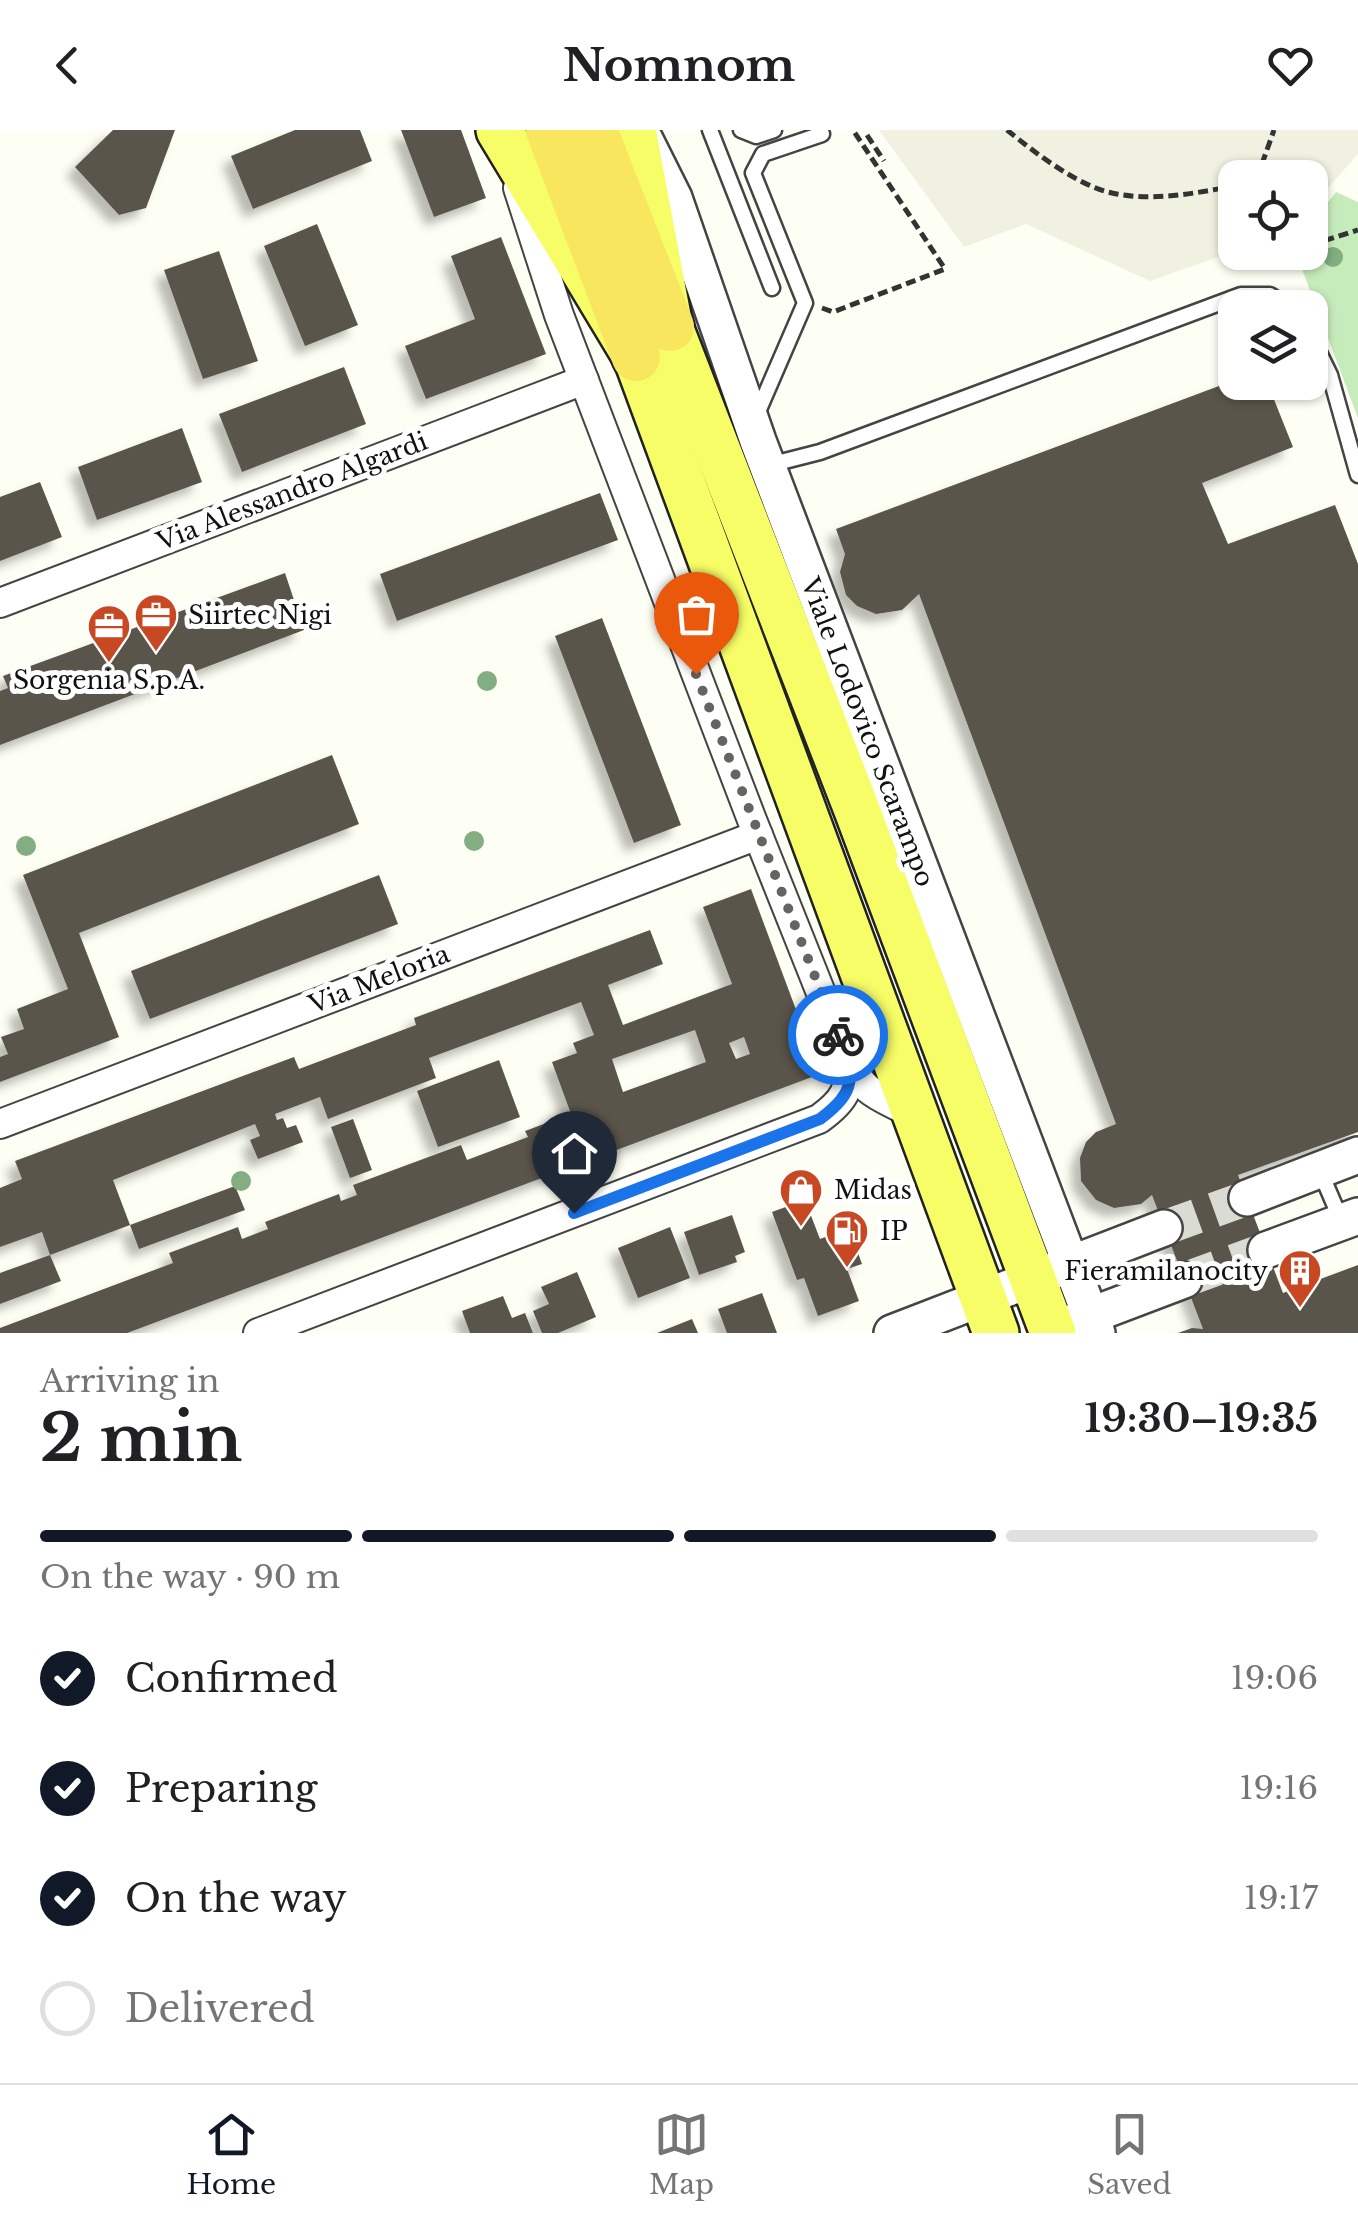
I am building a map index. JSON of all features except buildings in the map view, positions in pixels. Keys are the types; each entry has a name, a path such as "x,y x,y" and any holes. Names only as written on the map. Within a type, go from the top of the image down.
{"highway":[{"name":"Viale Lodovico Scarampo","path":"550,130 653,342"},
{"name":"Viale Lodovico Scarampo","path":"594,130 653,342"}],"main road":[{"path":"632,130 653,342"},
{"path":"500,132 653,342"},
{"name":"Viale Lodovico Scarampo","path":"653,342 914,1115 989,1316"},
{"name":"Viale Lodovico Scarampo","path":"653,342 1051,1271 1067,1329"}],"street":[{"name":"Viale Lodovico Scarampo","path":"640,130 674,198 1051,1271"},
{"path":"500,132 559,315 758,836 856,1080 914,1115"},
{"name":"Via Alessandro Algardi","path":"0,603 584,380"},
{"name":"Via Meloria","path":"0,1124 758,836"},
{"path":"258,1333 820,1119 846,1097 850,1077 847,1058"},
{"path":"1247,1198 1358,1155"},
{"path":"1266,1250 1350,1219"},
{"path":"892,1333 989,1316 1051,1271 1164,1228"},
{"path":"1067,1329 1184,1280"}],"lane":[{"path":"710,130 772,288"},
{"path":"741,130 756,136 774,130"},
{"path":"752,424 805,303 752,173 763,154 822,134"},
{"path":"768,466 820,452 1218,304"},
{"path":"1328,371 1358,475"},
{"path":"1320,1170 1350,1219"}],"path":[{"path":"805,303 833,312 945,270 854,130"},
{"path":"1007,130 1046,162 1110,193 1175,196 1218,189"},
{"path":"1263,160 1274,130"},
{"path":"867,135 884,161"},
{"path":"1328,239 1358,230"}],"green space":[{"path":"1336,192 1358,202 1358,418 1328,338 1328,290 1310,290 1302,270 1328,270 1328,202"}],"shaded area":[{"path":"879,130 1358,130 1358,154 1328,188 1328,160 1218,160 1218,257 1150,281 1026,224 964,247"}],"tunnel":[{"path":"1164,1228 1247,1198"},
{"path":"1184,1280 1266,1250"}],"way so far":[{"path":"696,674 838,1035"}],"place":[{"name":"Siirtec Nigi","path":"156,653"},
{"name":"Sorgenia S.p.A.","path":"109,664"},
{"name":"Midas","path":"801,1228"},
{"name":"IP","path":"847,1269"},
{"name":"Fieramilanocity","path":"1300,1309"}],"route":[{"path":"574,1213 820,1119 846,1097 850,1077 838,1035"}]}
